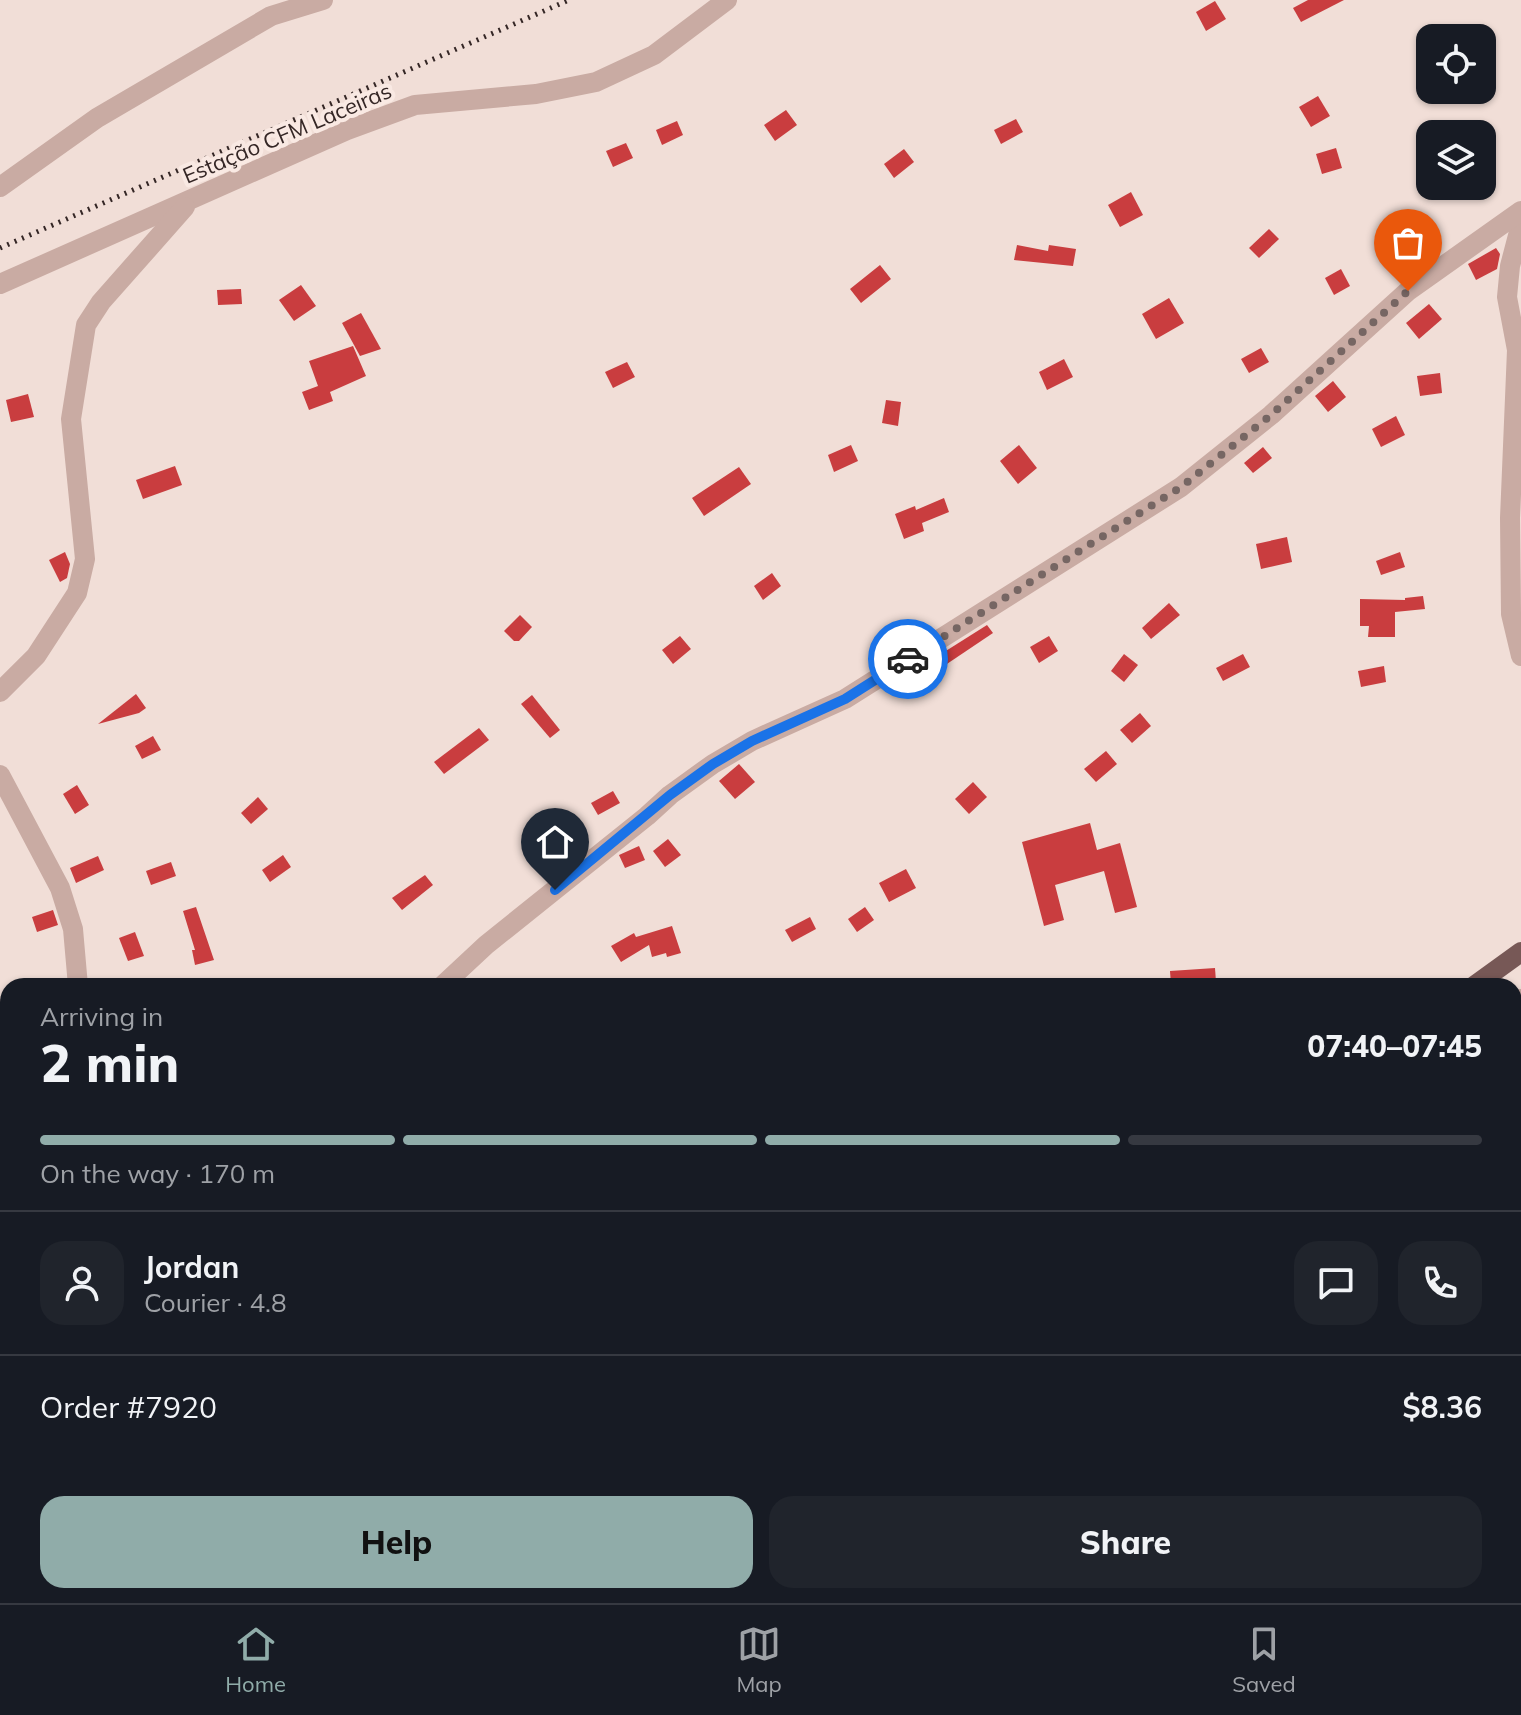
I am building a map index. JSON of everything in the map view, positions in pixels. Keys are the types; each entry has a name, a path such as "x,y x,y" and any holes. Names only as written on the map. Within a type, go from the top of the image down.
{"main road":[{"path":"1486,978 1519,956"}],"street":[{"path":"0,187 97,118 271,16 323,0"},
{"name":"Estação CFM Laceiras","path":"0,284 347,130 415,105 536,94 596,82 654,55 727,0"},
{"path":"0,692 36,656 77,593 85,559 71,419 86,325 101,302 190,202"},
{"path":"451,978 486,945 670,795 713,764 752,741 845,699 1181,487 1271,415 1408,291 1521,211"},
{"path":"1521,224 1510,266 1507,297 1517,350 1510,518 1511,614 1521,656"},
{"path":"0,775 60,888 73,929 77,978"}],"building":[{"path":"1308,0 1344,0 1301,22 1293,8"},
{"path":"1215,1 1226,19 1206,31 1196,12"},
{"path":"1318,96 1330,116 1311,127 1299,107"},
{"path":"786,110 797,125 775,141 764,125"},
{"path":"1016,119 1023,132 1001,144 994,130"},
{"path":"677,121 683,135 662,145 656,130"},
{"path":"626,143 633,158 613,167 606,151"},
{"path":"1336,148 1342,168 1322,174 1316,154"},
{"path":"904,149 914,162 894,178 884,164"},
{"path":"1131,192 1143,215 1120,227 1108,205"},
{"path":"1269,229 1279,239 1259,258 1249,248"},
{"path":"1017,245 1048,251 1049,245 1076,249 1073,266 1014,260"},
{"path":"1496,248 1500,254 1497,269 1476,280 1468,264"},
{"path":"880,265 891,279 861,303 850,289"},
{"path":"1341,269 1350,286 1334,295 1325,278"},
{"path":"301,285 316,306 294,321 279,300"},
{"path":"241,289 242,304 218,305 217,290"},
{"path":"1169,298 1184,323 1156,339 1142,314"},
{"path":"1429,304 1442,319 1419,339 1406,323"},
{"path":"361,313 381,349 360,356 342,323"},
{"path":"353,346 366,376 330,392 333,401 309,410 302,392 318,386 309,361"},
{"path":"1261,348 1269,362 1249,373 1241,359"},
{"path":"1064,359 1073,377 1047,390 1039,372"},
{"path":"627,362 635,377 613,388 605,372"},
{"path":"1440,373 1442,393 1420,396 1417,376"},
{"path":"1333,381 1346,397 1328,412 1315,396"},
{"path":"28,394 34,417 11,422 6,400"},
{"path":"886,400 901,402 898,426 882,423"},
{"path":"1396,416 1405,435 1381,447 1372,429"},
{"path":"851,445 858,461 834,472 828,455"},
{"path":"1019,445 1037,468 1018,484 1000,461"},
{"path":"1263,447 1272,458 1253,473 1244,463"},
{"path":"175,466 182,485 143,499 136,480"},
{"path":"739,467 751,484 704,516 692,498"},
{"path":"944,498 949,512 922,523 924,531 904,539 895,514 915,506 916,510"},
{"path":"1287,537 1292,562 1261,569 1256,544"},
{"path":"65,552 70,564 67,578 60,582 49,560"},
{"path":"1400,552 1405,567 1381,575 1376,561"},
{"path":"772,573 781,586 763,600 754,586"},
{"path":"1423,596 1425,609 1395,612 1395,637 1368,637 1369,626 1360,626 1360,599 1405,600"},
{"path":"1169,603 1180,615 1151,639 1142,628"},
{"path":"520,615 532,627 519,641 514,641 504,631"},
{"path":"987,625 993,633 929,676 922,666"},
{"path":"680,636 691,649 673,664 662,650"},
{"path":"1049,636 1058,651 1039,663 1030,647"},
{"path":"1124,654 1138,665 1124,682 1111,671"},
{"path":"1243,654 1250,667 1223,681 1216,668"},
{"path":"1384,666 1386,682 1361,687 1358,671"},
{"path":"136,694 146,708 139,713 98,724"},
{"path":"532,695 560,730 550,738 521,704"},
{"path":"1140,713 1151,726 1132,743 1120,730"},
{"path":"479,728 489,740 444,774 434,762"},
{"path":"153,736 161,750 142,759 135,746"},
{"path":"1106,751 1117,764 1096,782 1084,769"},
{"path":"739,764 755,782 735,799 719,781"},
{"path":"973,782 987,797 969,814 955,799"},
{"path":"77,785 89,805 75,814 63,794"},
{"path":"613,791 620,803 598,815 591,803"},
{"path":"258,797 268,809 251,824 241,813"},
{"path":"1090,823 1097,850 1120,843 1137,907 1115,913 1104,871 1055,885 1064,920 1044,926 1022,842"},
{"path":"668,839 681,855 665,867 653,851"},
{"path":"639,846 645,860 625,868 619,855"},
{"path":"283,855 291,867 270,882 262,870"},
{"path":"98,856 104,870 76,883 70,868"},
{"path":"171,862 176,876 151,885 146,871"},
{"path":"906,869 916,888 889,902 879,883"},
{"path":"425,875 433,885 402,910 392,898"},
{"path":"196,907 214,960 195,965 192,950 195,950 183,911"},
{"path":"865,907 874,920 857,932 848,919"},
{"path":"53,910 58,925 37,932 32,917"},
{"path":"810,917 816,929 792,942 785,930"},
{"path":"672,926 681,953 652,957 649,945 621,962 611,946 634,933 636,937"},
{"path":"135,932 144,956 128,961 119,938"},
{"path":"1215,968 1216,978 1170,978 1170,971"}],"railway":[{"path":"0,248 569,0"}],"way so far":[{"path":"908,659 1181,487 1271,415 1408,291"}],"route":[{"path":"555,890 670,795 713,764 782,726 845,699 908,659"}]}
